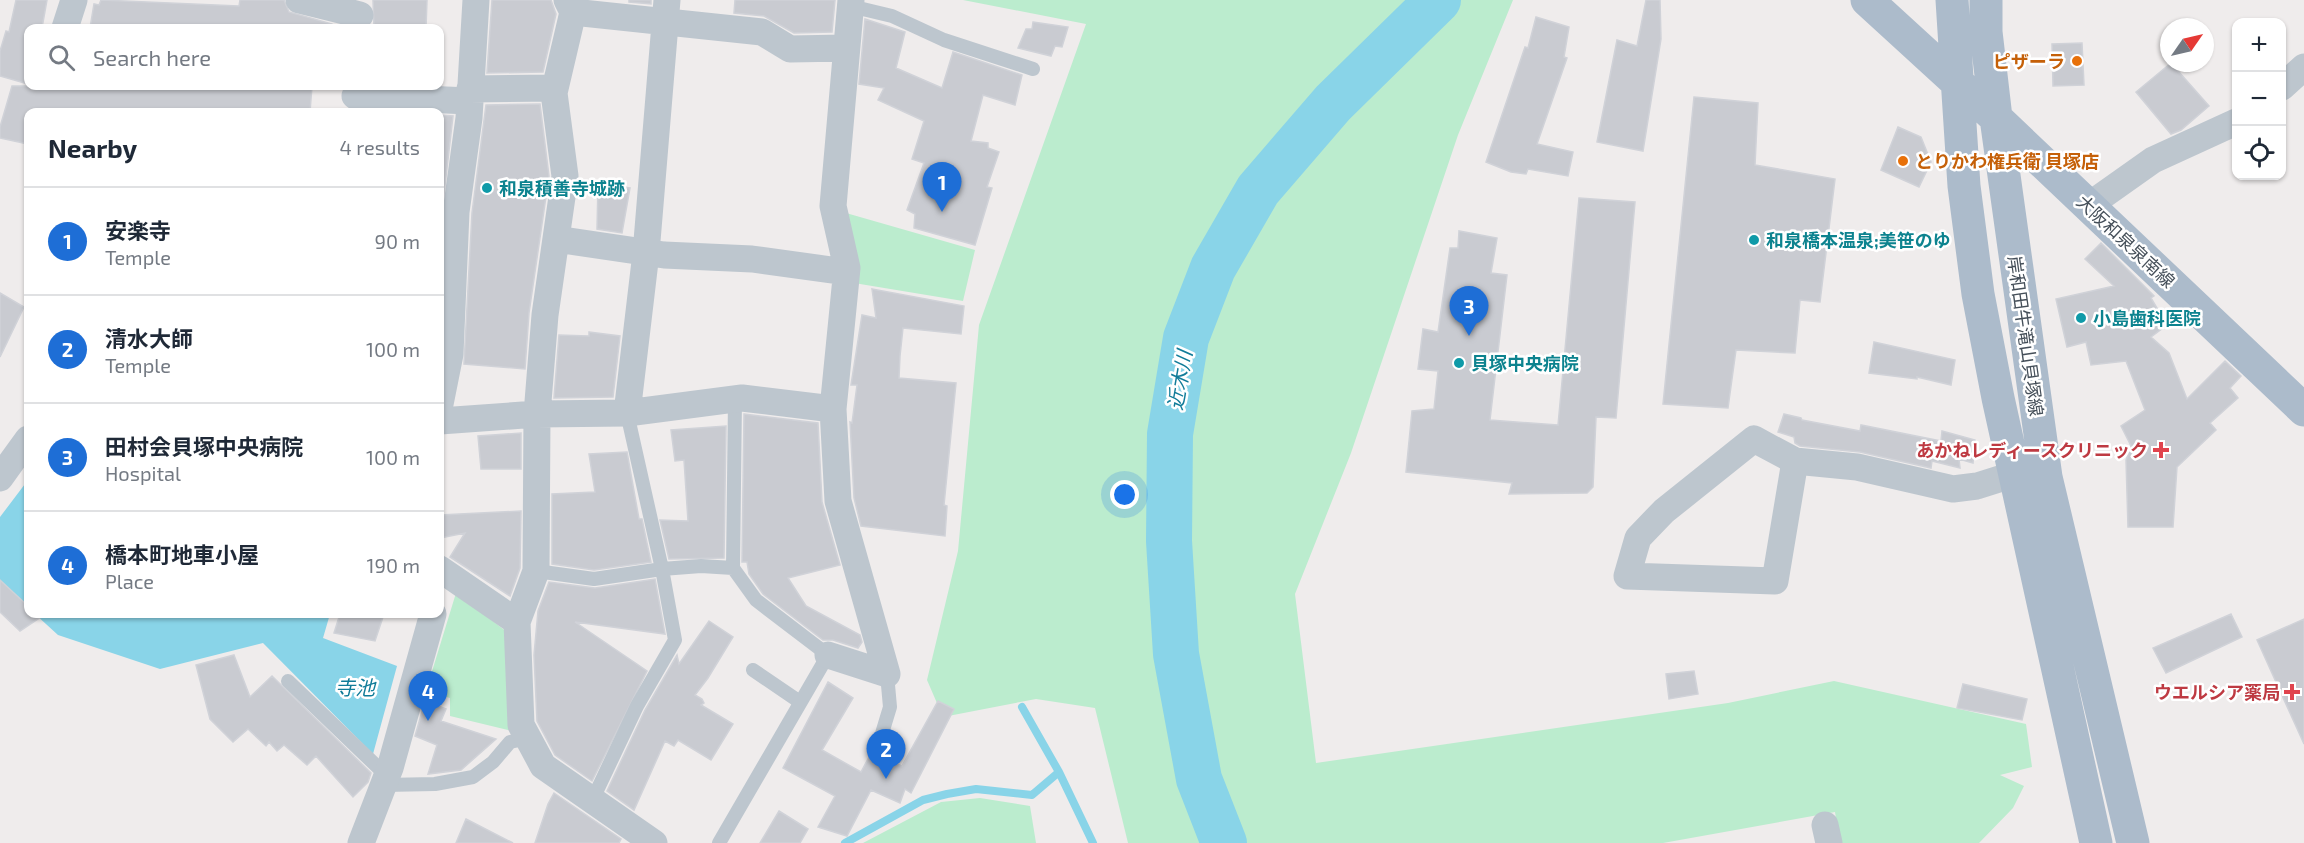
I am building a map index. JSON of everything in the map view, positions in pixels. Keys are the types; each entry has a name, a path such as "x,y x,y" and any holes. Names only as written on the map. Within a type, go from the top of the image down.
{"main road":[{"name":"大阪和泉泉南線","path":"1867,0 1996,118 2304,410"},
{"name":"岸和田牛滝山貝塚線","path":"1952,0 1955,81 1964,186 1978,294 2096,843"},
{"name":"岸和田牛滝山貝塚線","path":"1986,0 1986,32 1996,118 2046,477 2133,843"}],"street":[{"path":"66,24 74,0"},
{"path":"299,0 358,14"},
{"path":"444,384 450,354 456,212 470,95 476,0"},
{"path":"850,3 834,206 846,272 833,409 838,501 887,674"},
{"path":"654,843 543,766 521,725 517,622 536,571 537,414 545,315 565,176 555,87 570,6 667,11 762,32 790,49 846,48"},
{"path":"627,413 646,253 667,11"},
{"path":"2286,83 2304,66"},
{"path":"353,98 470,95 555,87"},
{"path":"2088,206 2153,160 2232,124"},
{"path":"556,239 646,253 752,259 846,272"},
{"path":"444,421 537,414 627,413 735,399 833,409"},
{"path":"1795,461 1774,581 1627,576 1638,538 1664,511 1754,439 1795,461 1857,467 1953,489 1977,486 2015,474"},
{"path":"0,478 24,445"},
{"path":"444,580 517,622"},
{"path":"361,843 385,781 432,618"},
{"path":"828,655 887,674"}],"lane":[{"path":"850,3 892,16 944,40 1033,69"},
{"path":"719,843 828,655 756,600 733,568 735,399"},
{"path":"592,801 637,706 675,640 662,569 627,413"},
{"path":"536,571 594,579 662,569 701,566 733,568"},
{"path":"753,670 800,702"},
{"path":"880,740 890,707 887,674"},
{"path":"288,681 385,781 435,784 473,777 493,762 510,742 528,738"}],"green space":[{"path":"963,0 1513,0 1458,135 1351,453 1295,594 1316,763 1728,703 1834,681 2026,724 2032,767 2000,775 2024,786 2013,808 1979,843 1840,843 1835,812 1663,843 1128,843 1095,708 1036,699 943,717 927,680 958,551 979,325 1086,24"},
{"path":"846,213 975,250 963,301 854,283"},
{"path":"456,593 507,632 516,732 450,716 450,698 426,691"},
{"path":"980,798 1030,806 1036,843 863,843 941,802"}],"water":[{"path":"24,485 24,603 0,581 0,517"},
{"name":"寺池","path":"39,618 329,618 323,638 397,666 373,754 263,643 160,669 58,635"}],"building":[{"path":"16,0 47,0 43,24 24,24 24,83 0,76 0,51 6,31 9,32"},
{"path":"101,0 239,6 240,0 284,0 289,12 332,24 91,24 94,4 99,5"},
{"path":"373,0 427,0 426,24 374,24"},
{"path":"492,0 551,0 556,14 543,72 487,73"},
{"path":"629,0 651,0 651,4 629,2"},
{"path":"735,0 835,0 832,32 794,33 764,16 734,13"},
{"path":"1646,0 1660,0 1661,39 1643,151 1597,142 1617,40 1637,46"},
{"path":"1536,17 1569,27 1564,57 1567,58 1537,144 1573,152 1568,176 1528,169 1526,174 1511,172 1486,162 1525,47 1528,48"},
{"path":"865,19 905,32 896,68 942,88 953,52 1022,75 1015,105 983,95 971,141 988,143 988,148 999,152 987,187 992,188 975,245 914,228 915,214 907,210 924,163 912,159 924,121 878,100 884,88 859,84"},
{"path":"1033,22 1068,27 1062,47 1055,46 1051,56 1018,48 1026,29 1032,29"},
{"path":"2082,43 2084,85 2053,86 2052,44"},
{"path":"2160,72 2179,72 2209,106 2181,130 2171,134 2136,92"},
{"path":"12,86 24,86 24,90 312,90 310,108 24,108 24,143 0,138 0,127"},
{"name":"和泉橋本温泉;美笹のゆ","path":"1694,97 1758,103 1755,165 1835,179 1820,302 1800,300 1795,353 1736,350 1728,408 1663,404"},
{"path":"540,104 549,176 529,313 525,369 464,364 472,213 486,105"},
{"path":"444,115 453,116 444,194"},
{"path":"1898,127 1921,137 1931,162 1919,187 1881,170"},
{"path":"598,184 630,188 622,233 597,229"},
{"name":"貝塚中央病院","path":"1579,198 1635,202 1616,418 1596,417 1593,487 1587,493 1509,494 1512,483 1406,472 1412,411 1434,409 1438,371 1418,369 1423,329 1438,332 1450,248 1458,248 1459,231 1497,238 1491,273 1507,275 1490,420 1558,425"},
{"path":"2101,243 2154,296 2151,298 2167,325 2151,337 2169,353 2187,399 2225,361 2241,376 2230,388 2238,398 2210,423 2216,430 2177,467 2173,527 2128,527 2126,460 2131,446 2121,426 2145,410 2126,361 2091,365 2086,342 2067,347 2056,299 2114,286 2085,259"},
{"path":"872,289 964,306 961,334 903,328 900,356 899,378 956,383 944,505 947,506 945,536 861,526 854,498 850,422 852,423 857,385 851,385 862,315 876,318"},
{"path":"0,293 24,307 0,357"},
{"path":"589,332 620,336 613,397 554,398 559,335 589,336"},
{"path":"1874,342 1955,360 1951,385 1917,377 1917,379 1869,373"},
{"path":"744,414 818,423 822,502 840,565 788,578 806,606 860,635 862,642 858,648 833,640 823,640 763,594 749,574 747,562 742,562"},
{"path":"1784,414 1802,420 1860,431 1861,425 1941,441 1942,431 1975,440 1973,463 1959,459 1960,468 1932,461 1931,468 1860,452 1800,446 1795,443 1794,437 1778,432"},
{"path":"726,426 724,558 669,559 660,520 688,521 684,460 675,461 671,430"},
{"path":"521,433 521,469 481,469 478,436"},
{"path":"627,452 639,519 642,519 651,562 594,570 552,564 552,494 595,492 589,454"},
{"path":"521,511 520,568 510,596 450,557 465,533 444,537 444,515"},
{"path":"655,579 665,634 575,622 647,671 592,781 555,755 537,721 534,655 538,611 549,582 595,588"},
{"path":"0,580 24,602 24,618 40,618 20,631 0,612"},
{"path":"2231,614 2242,637 2166,673 2153,648"},
{"path":"339,618 383,618 375,641 334,633"},
{"name":"ウエルシア薬局","path":"2304,619 2304,744 2257,640"},
{"path":"709,621 733,637 695,695 702,699 704,703 701,705 733,724 711,760 678,740 674,746 665,741 634,810 607,791 645,710 677,655 679,664"},
{"path":"234,655 250,697 272,676 371,773 368,782 353,797 316,756 307,765 284,745 277,751 269,742 266,746 248,729 233,742 210,719 196,665"},
{"path":"1694,671 1698,694 1669,699 1666,674"},
{"path":"828,682 853,698 822,750 861,772 869,757 888,771 892,762 902,766 938,701 954,709 911,793 905,789 900,803 871,790 847,836 818,827 835,796 783,768"},
{"path":"1963,684 2027,699 2022,720 1957,708"},
{"path":"425,701 446,709 441,721 496,739 461,770 428,774 437,745 415,736"},
{"path":"554,793 621,839 619,843 535,843"},
{"path":"779,811 808,829 800,843 760,843"},
{"path":"466,819 513,843 456,843"}],"waterway":[{"name":"近木川","path":"1224,843 1199,779 1176,654 1169,541 1170,434 1186,338 1213,268 1258,190 1333,103 1438,0"},
{"path":"1022,707 1059,772 1093,843"},
{"path":"845,843 923,800 976,789 1032,795 1059,772"}],"place":[{"name":"ピザーラ","path":"2077,61"},
{"name":"とりかわ権兵衛 貝塚店","path":"1903,161"},
{"name":"和泉積善寺城跡","path":"487,188"},
{"name":"安楽寺","path":"942,212"},
{"name":"和泉橋本温泉;美笹のゆ","path":"1754,240"},
{"name":"小島歯科医院","path":"2081,318"},
{"name":"田村会貝塚中央病院","path":"1469,336"},
{"name":"貝塚中央病院","path":"1459,363"},
{"name":"あかねレディースクリニック","path":"2161,450"},
{"name":"ウエルシア薬局","path":"2292,692"},
{"name":"橋本町地車小屋","path":"428,721"},
{"name":"清水大師","path":"886,779"}]}
